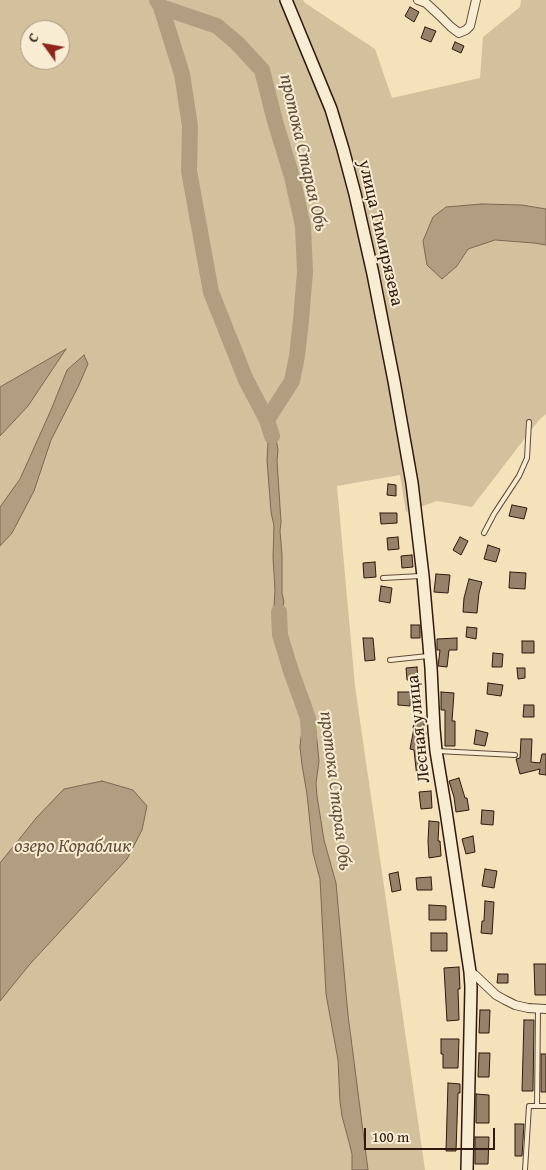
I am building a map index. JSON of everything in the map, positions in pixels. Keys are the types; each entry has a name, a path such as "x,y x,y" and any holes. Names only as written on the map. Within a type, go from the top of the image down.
{"street":[{"name":"улица Тимирязева","path":"286,0 330,109 343,149 373,274 412,483"},
{"path":"418,0 426,4 459,33 470,26 476,0"},
{"name":"Лесная улица","path":"412,483 423,576 436,751 470,972 467,1170"},
{"path":"470,972 476,975 496,995 505,1000 515,1005 542,1009"}],"lane":[{"path":"484,533 519,476 527,458 529,422"},
{"path":"383,578 423,576"},
{"path":"390,660 430,656"},
{"path":"436,751 515,755"},
{"path":"537,1106 542,1009"},
{"path":"525,1170 529,1106 546,1106"}],"shaded area":[{"path":"0,0 303,0 375,49 392,98 480,78 483,37 520,7 521,0 546,0 546,209 522,205 482,204 457,266 468,249 495,240 546,245 546,414 539,420 472,507 437,501 406,512 400,475 337,486 355,686 425,1170 0,1170 0,1001 30,964 3,861 0,863"}],"water":[{"path":"482,204 522,205 546,209 546,245 495,240 468,249 457,266 442,279 427,265 423,241 433,217 446,207"},
{"path":"66,349 28,406 0,436 0,387"},
{"path":"84,355 88,364 51,440 34,491 12,533 0,546 0,507 20,479 67,370"},
{"path":"265,416 269,416 273,421 278,450 282,593 284,602 281,613 280,635 274,607 274,526 271,512"},
{"path":"308,718 316,731 319,761 316,783 317,796 324,840 336,883 348,1015 368,1170 352,1170 352,1154 340,1102 338,1060 326,994 320,879 313,853 300,747 303,729"},
{"name":"озеро Кораблик","path":"102,781 133,790 147,806 142,830 127,859 30,964 0,1001 0,863 37,817 64,789"}],"building":[{"path":"410,7 419,12 414,22 405,16"},
{"path":"425,27 436,31 431,42 421,38"},
{"path":"455,42 464,46 461,53 452,49"},
{"path":"388,484 396,485 396,496 387,495"},
{"path":"512,505 527,508 524,519 509,516"},
{"path":"380,513 397,513 397,523 381,524"},
{"path":"398,537 399,549 388,550 387,538"},
{"path":"460,537 468,541 461,555 453,550"},
{"path":"488,545 500,549 496,562 484,559"},
{"path":"412,555 413,567 402,568 401,556"},
{"path":"375,562 376,577 364,578 363,563"},
{"path":"510,572 526,573 525,589 509,588"},
{"path":"436,574 450,575 448,593 434,592"},
{"path":"469,579 482,582 477,613 463,612 464,598"},
{"path":"381,586 392,588 390,603 379,601"},
{"path":"411,625 420,625 420,638 411,638"},
{"path":"467,627 477,628 476,639 466,637"},
{"path":"363,638 373,638 375,660 365,661"},
{"path":"457,638 457,650 449,650 447,667 438,666 440,650 437,650 437,639"},
{"path":"522,641 534,641 534,653 522,653"},
{"path":"493,653 503,654 502,667 492,667"},
{"path":"417,667 418,679 407,680 406,668"},
{"path":"517,668 525,668 525,678 518,679"},
{"path":"488,683 503,685 501,696 487,694"},
{"path":"398,692 411,692 410,706 398,705"},
{"path":"441,692 454,693 452,721 455,721 455,746 445,746 445,710 441,710"},
{"path":"524,705 534,705 534,717 523,717"},
{"path":"415,716 425,718 423,732 426,733 421,759 426,759 428,777 417,778 414,750 410,749"},
{"path":"476,730 488,733 485,746 474,744"},
{"path":"521,739 532,739 531,762 540,763 542,754 546,754 546,775 539,774 540,769 520,774 516,759 520,758"},
{"path":"459,778 465,798 467,798 469,810 456,812 449,781"},
{"path":"431,791 432,808 421,809 419,792"},
{"path":"482,810 494,811 493,825 481,824"},
{"path":"429,821 439,822 438,841 440,841 441,856 429,858 428,842"},
{"path":"473,836 475,852 466,854 462,839"},
{"path":"485,869 497,871 494,888 482,886"},
{"path":"398,872 401,890 392,892 389,874"},
{"path":"431,877 432,890 417,890 416,878"},
{"path":"485,901 494,902 492,934 481,933"},
{"path":"429,905 446,906 446,920 429,920"},
{"path":"431,933 447,933 447,951 431,951"},
{"path":"534,964 546,964 546,995 535,995"},
{"path":"459,967 459,1020 447,1021 444,968"},
{"path":"498,974 508,974 508,983 497,983"},
{"path":"480,1010 490,1010 489,1033 479,1033"},
{"path":"524,1020 534,1020 533,1091 522,1091"},
{"path":"441,1039 459,1039 458,1068 443,1068"},
{"path":"479,1053 490,1053 489,1077 478,1077"},
{"path":"541,1054 546,1054 546,1092 541,1092"},
{"path":"448,1083 460,1084 456,1151 446,1151"},
{"path":"476,1094 489,1095 489,1123 476,1123"},
{"path":"515,1124 524,1124 522,1156 515,1156"},
{"path":"475,1137 489,1137 488,1164 475,1164"}],"waterway":[{"name":"протока Старая Обь","path":"157,0 161,7 182,74 190,126 189,171 211,292 246,380 267,420 272,436"},
{"name":"протока Старая Обь","path":"161,7 217,26 237,43 262,70 292,177 303,226 305,272 301,320 292,381 267,420"},
{"name":"протока Старая Обь","path":"279,612 280,635 308,718 309,738"}]}
